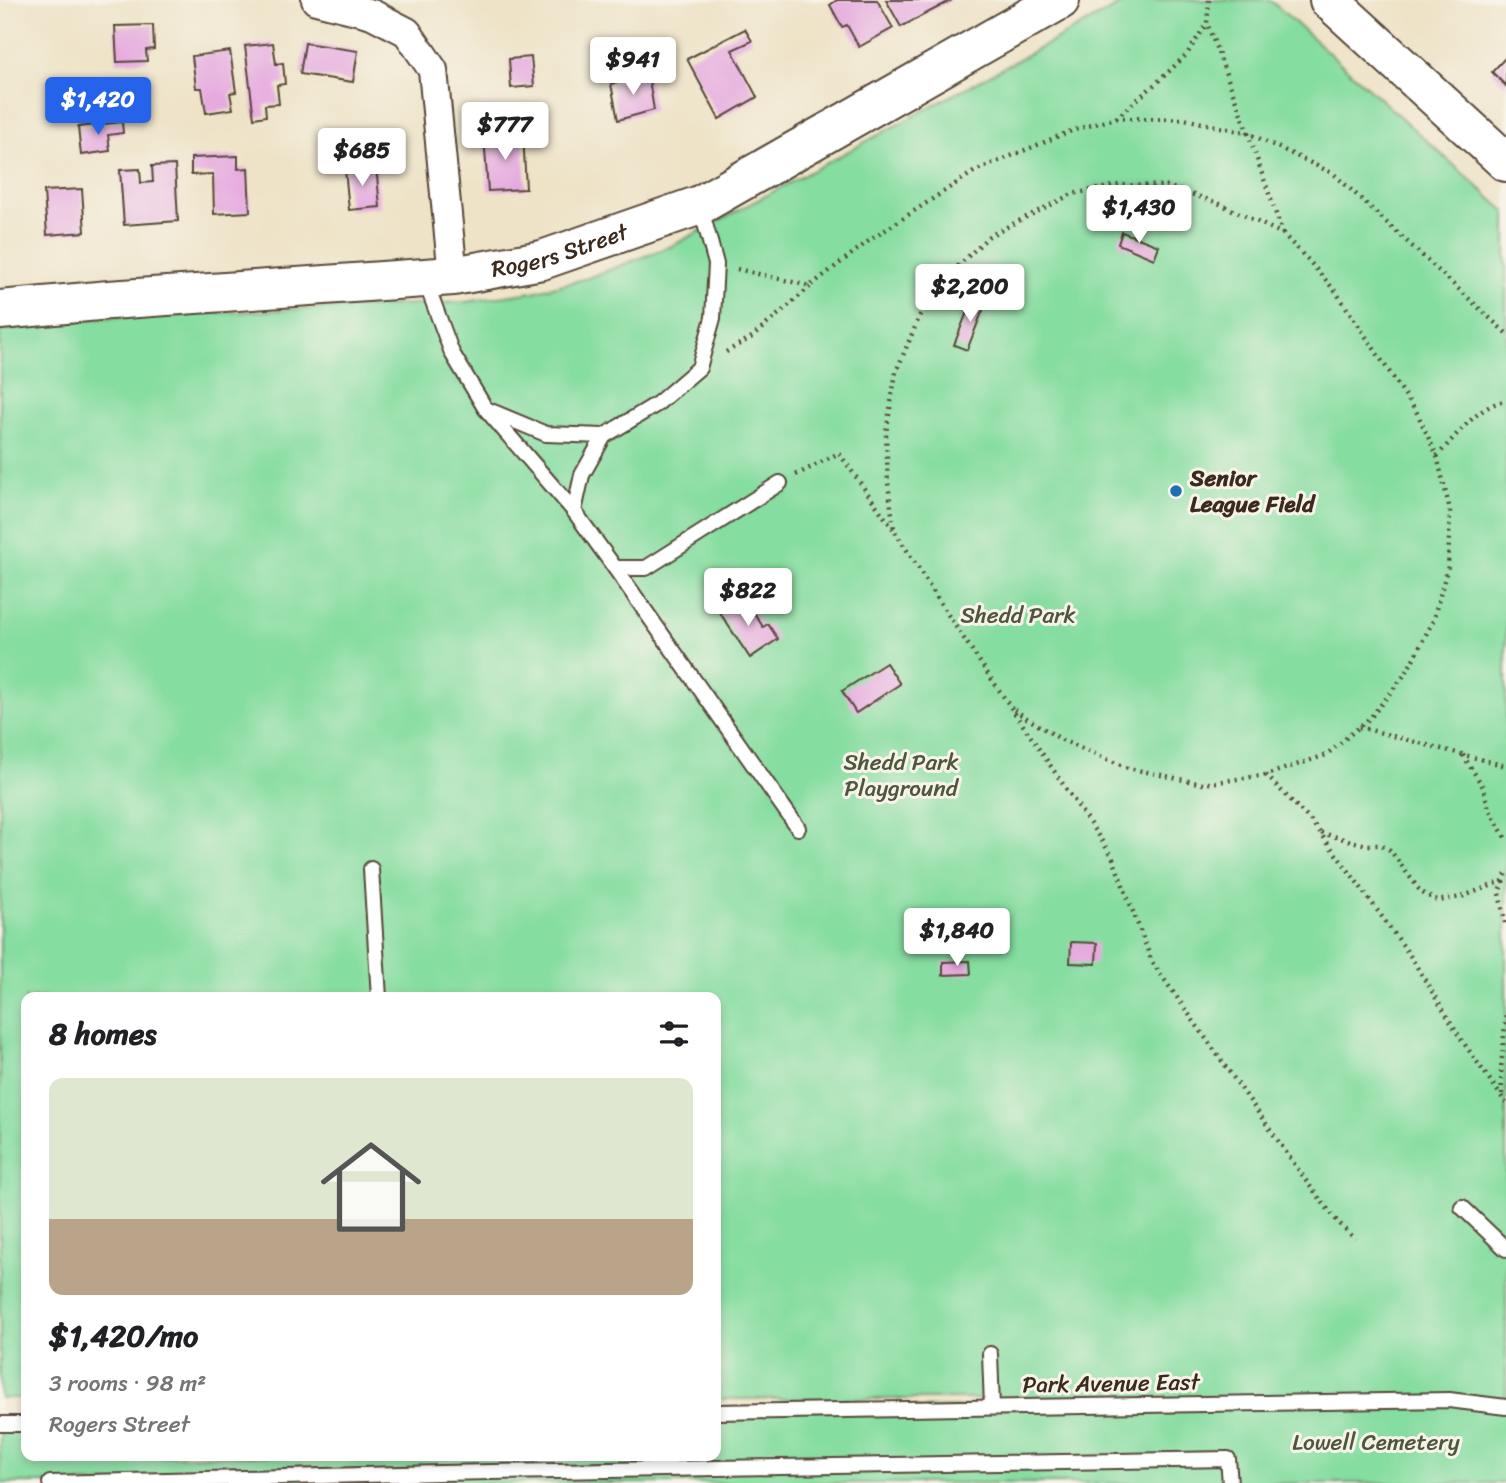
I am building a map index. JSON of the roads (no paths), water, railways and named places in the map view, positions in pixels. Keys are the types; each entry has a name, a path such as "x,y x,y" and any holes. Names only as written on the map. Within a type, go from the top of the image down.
{"main road":[{"name":"Rogers Street","path":"0,310 439,277 542,261 700,205 1060,0"},
{"path":"1329,0 1506,162"}],"street":[{"path":"316,0 372,14 407,32 433,70 439,277"}],"lane":[{"path":"574,511 582,475 604,436 657,404 699,368 713,318 716,264 700,205"},
{"path":"439,277 452,353 485,408 574,511 798,828"},
{"path":"485,408 546,434 604,436"},
{"path":"615,569 646,568 780,483"},
{"path":"372,869 379,992"},
{"path":"1462,1208 1506,1249"},
{"path":"990,1354 992,1407"},
{"name":"Park Avenue East","path":"721,1412 1449,1400 1506,1407"},
{"path":"0,1424 21,1424"},
{"path":"50,1483 440,1473 519,1478 1228,1459 1230,1483"},
{"path":"429,1483 440,1473"}],"place":[{"name":"Senior League Field","path":"1176,491"}],"park label":[{"name":"Shedd Park","path":"1018,615"},
{"name":"Shedd Park Playground","path":"901,775"},
{"name":"Lowell Cemetery","path":"1376,1442"}]}
